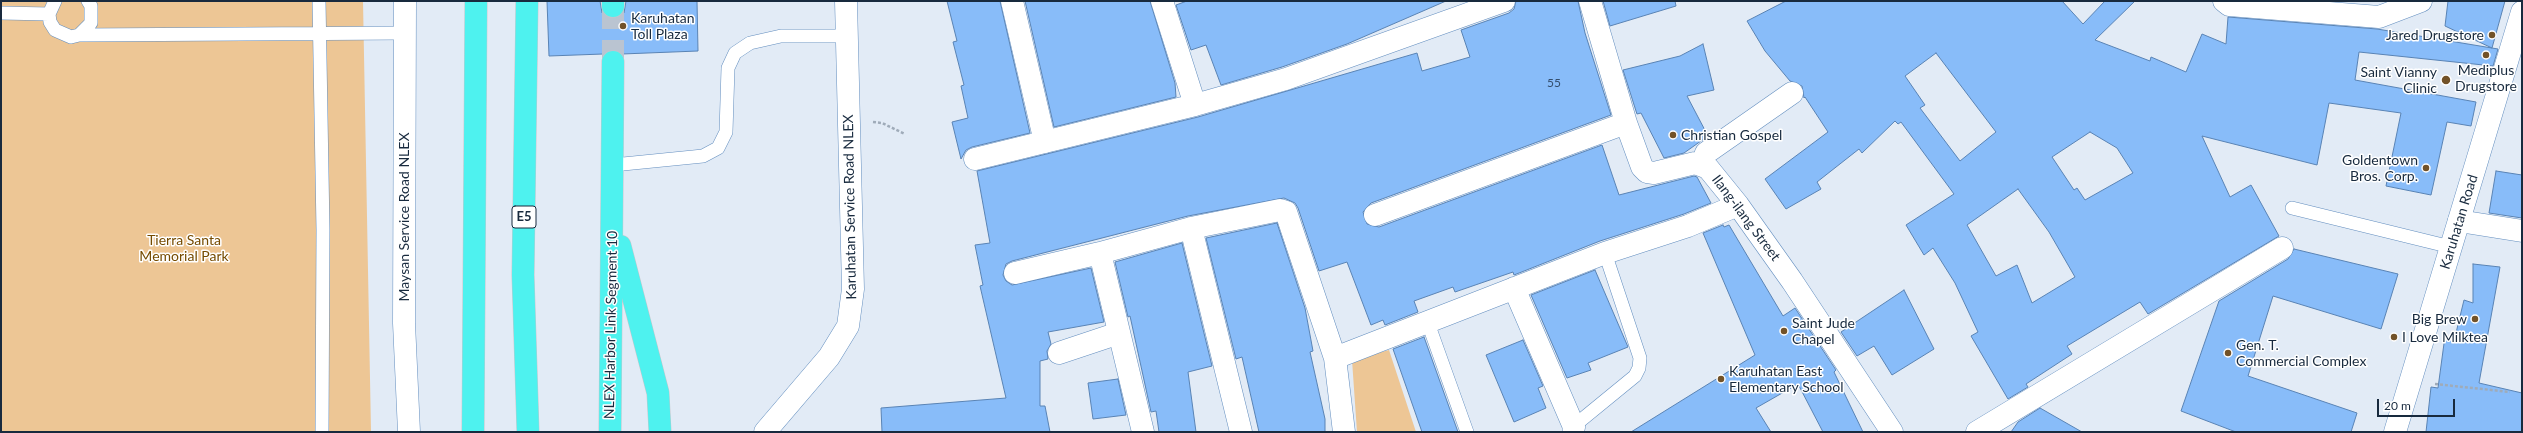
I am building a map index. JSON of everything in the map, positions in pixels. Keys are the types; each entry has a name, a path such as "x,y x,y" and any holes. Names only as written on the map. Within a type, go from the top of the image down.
{"highway":[{"path":"473,432 476,1"},
{"name":"E5","path":"527,1 523,275 528,432"},
{"path":"613,62 613,218 658,392 660,432"},
{"name":"NLEX Harbor Link Segment 10","path":"610,432 613,218"}],"street":[{"name":"Maysan Service Road NLEX","path":"405,1 404,323 409,432"},
{"name":"Karuhatan Service Road NLEX","path":"765,432 829,357 848,326 853,289 846,1"},
{"path":"1012,1 1045,142"},
{"path":"1162,1 1195,105"},
{"path":"975,159 1195,105 1286,79 1504,1"},
{"name":"Ilang-ilang Street","path":"1590,1 1626,122 1642,167 1647,172 1654,173 1695,164 1702,164 1708,168 1738,205 1792,281 1892,432"},
{"path":"2224,1 2229,5 2378,17 2421,1"},
{"name":"Karuhatan Road","path":"2394,432 2522,12"},
{"path":"1702,164 1706,153 1792,92"},
{"path":"1375,214 1626,122"},
{"path":"1335,358 1605,253 1688,226 1738,205"},
{"path":"1015,273 1100,253 1191,228 1280,210 1286,212 1335,358 1344,432"},
{"path":"2459,221 2522,231"},
{"path":"1191,228 1241,432"},
{"path":"1977,432 2282,248"},
{"path":"1100,253 1143,432"},
{"path":"1514,288 1570,429"},
{"path":"1059,353 1119,333"}],"lane":[{"path":"54,1 49,14 50,22 55,30 71,37 79,35 320,34 405,32"},
{"path":"79,35 91,23 91,6 88,1"},
{"path":"319,1 323,230 322,432"},
{"path":"1,13 49,14"},
{"path":"613,165 703,156 718,148 726,132 728,68 734,53 750,43 781,36 847,36"},
{"path":"2292,208 2451,247"},
{"path":"1570,429 1635,376 1640,363 1640,358 1605,253"},
{"path":"1428,323 1467,432"}],"path":[{"path":"848,118 882,123 905,134"},
{"path":"2410,381 2510,392"}],"green space":[{"name":"Tierra Santa Memorial Park","path":"1,1 363,1 371,432 1,432"},
{"path":"1389,350 1416,432 1357,432 1352,360"}],"building":[{"name":"Karuhatan Toll Plaza","path":"547,1 600,1 602,13 613,18 624,13 626,1 697,1 698,51 622,54 613,50 603,54 549,56"},
{"path":"947,1 1000,1 1030,133 972,147 966,150 961,159 952,122 968,118 961,86 964,85 953,42 957,41"},
{"path":"1025,1 1150,1 1175,83 1176,97 1054,127"},
{"path":"1187,1 1446,1 1347,44 1282,67 1221,85 1206,45 1191,50 1176,5"},
{"path":"1516,1 1578,1 1585,33 1611,115 1371,203 1363,212 1367,224 1379,227 1602,145 1619,195 1694,176 1697,177 1711,203 1684,214 1600,241 1514,275 1513,272 1455,292 1453,287 1414,301 1418,312 1385,325 1383,320 1371,325 1347,262 1319,271 1298,208 1295,203 1284,198 1188,216 1012,261 1006,264 1003,275 1006,281 1012,285 1091,268 1104,322 1048,332 1051,344 1047,351 1048,359 1040,361 1040,406 1045,406 1050,432 882,432 881,408 1006,398 980,286 983,285 975,245 990,243 977,171 1198,117 1417,53 1422,71 1470,57 1461,30 1509,13 1514,9"},
{"path":"1603,1 1675,1 1676,6 1610,26"},
{"path":"1786,1 2062,1 2083,24 2105,1 2135,1 2095,40 2150,61 2151,57 2186,72 2202,34 2226,44 2228,17 2377,29 2498,49 2493,66 2359,52 2355,80 2476,102 2471,126 2447,122 2431,195 2386,186 2401,113 2329,103 2317,165 2202,136 2230,197 2251,185 2279,236 2148,314 2140,302 2067,346 2072,354 2026,384 2028,387 2008,399 1971,336 1978,332 1955,283 1933,248 1924,255 1906,225 1954,194 1901,122 1898,124 1895,121 1862,153 1859,149 1817,182 1821,189 1786,209 1765,179 1828,132 1805,97 1804,98 1802,86 1790,81 1765,51 1747,21","holes":["1936,53 1996,132 1960,161 1920,108 1925,105 1905,76","2090,132 2117,148 2133,173 2085,200 2077,188 2074,190 2052,157","2018,189 2049,232 2075,277 2032,303 2017,265 1996,276 1967,225"]},
{"path":"2448,1 2505,1 2492,48 2445,26"},
{"path":"1703,44 1714,90 1687,96 1708,136 1684,153 1664,158 1641,113 1637,114 1623,70 1680,56"},
{"path":"2496,171 2522,175 2522,218 2489,213"},
{"path":"1277,223 1305,308 1313,351 1310,352 1325,419 1325,432 1259,432 1242,357 1236,359 1206,238"},
{"path":"1723,225 1724,227 1729,225 1783,316 1795,308 1836,370 1834,372 1863,432 1823,432 1798,384 1756,408 1771,432 1631,432 1755,355 1703,233"},
{"path":"1182,243 1212,366 1188,372 1196,432 1159,432 1156,411 1151,412 1130,316 1128,317 1115,262"},
{"name":"Gen. T. Commercial Complex","path":"2294,249 2398,274 2381,329 2273,296 2248,376 2357,413 2351,432 2236,432 2181,411 2219,301 2288,259"},
{"path":"2473,264 2500,267 2479,383 2522,393 2522,432 2426,432 2431,387 2438,388 2445,336 2455,337 2464,300 2473,303"},
{"path":"1595,270 1628,347 1588,363 1591,370 1567,378 1531,295"},
{"path":"1904,290 1934,349 1892,375 1874,346 1857,356 1841,332"},
{"path":"1424,337 1458,432 1422,432 1393,349"},
{"path":"1523,340 1543,386 1538,388 1546,408 1514,422 1486,355"},
{"path":"1118,379 1126,415 1093,419 1088,383"},
{"path":"2040,408 2082,432 2011,432 2018,422"}],"tunnel":[{"path":"613,6 613,62"}],"place":[{"name":"Karuhatan Toll Plaza","path":"623,26"},
{"name":"Jared Drugstore","path":"2492,35"},
{"name":"Mediplus Drugstore","path":"2486,55"},
{"name":"Saint Vianny Clinic","path":"2446,80"},
{"name":"Christian Gospel","path":"1673,135"},
{"name":"Goldentown Bros. Corp.","path":"2426,168"},
{"name":"Big Brew","path":"2475,319"},
{"name":"Saint Jude Chapel","path":"1784,331"},
{"name":"I Love Milktea","path":"2394,337"},
{"name":"Gen. T. Commercial Complex","path":"2228,353"},
{"name":"Karuhatan East Elementary School","path":"1721,379"}]}
